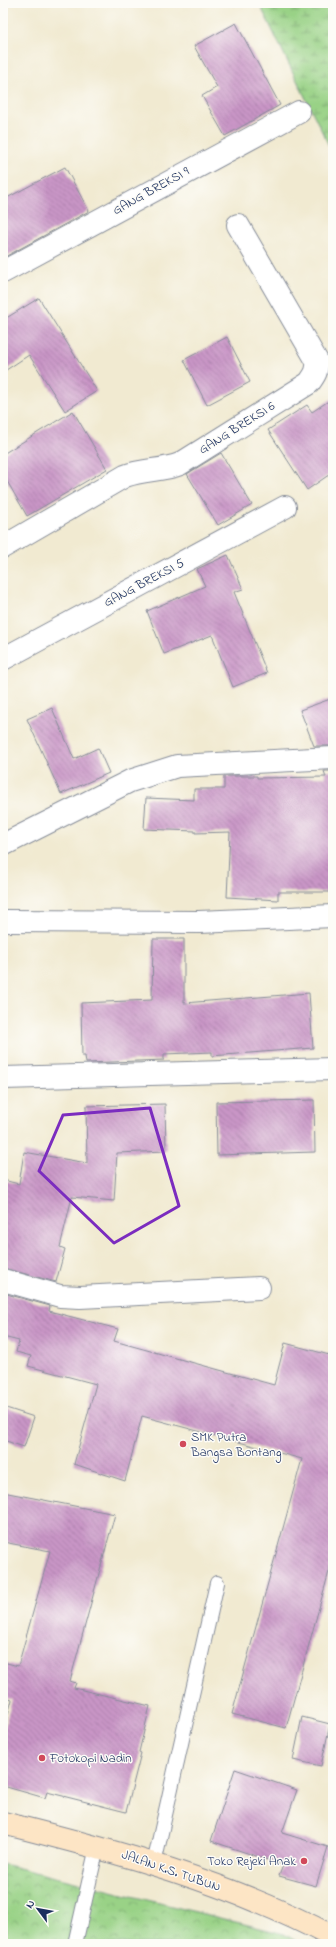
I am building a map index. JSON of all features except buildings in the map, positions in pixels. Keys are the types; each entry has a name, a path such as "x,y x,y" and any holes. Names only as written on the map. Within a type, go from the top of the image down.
{"street":[{"name":"GANG BREKSI 9","path":"3,272 299,112"},
{"name":"GANG BREKSI 6","path":"3,547 125,476 180,464 308,383 314,376 318,368 316,361 238,225"},
{"name":"GANG BREKSI 5","path":"3,659 285,507"},
{"path":"3,846 130,781 177,766 333,758"},
{"path":"3,921 199,922 333,916"},
{"path":"3,1078 333,1069"},
{"path":"3,1280 60,1296 80,1297 259,1288"},
{"name":"JALAN K.S. TUBUN","path":"3,1823 97,1847 202,1880 298,1919 333,1937"}],"lane":[{"path":"154,1864 217,1583"},
{"path":"75,1944 97,1847"}],"highlighted area":[{"path":"150,1108 179,1206 114,1243 39,1171 63,1115"}],"green space":[{"path":"259,3 333,3 333,154"},
{"path":"3,1864 284,1934 301,1944 3,1944"}],"place":[{"name":"SMK Putra Bangsa Bontang","path":"183,1444"},
{"name":"Fotokopi Nadin","path":"42,1758"},
{"name":"Toko Rejeki Anak","path":"304,1861"}]}
